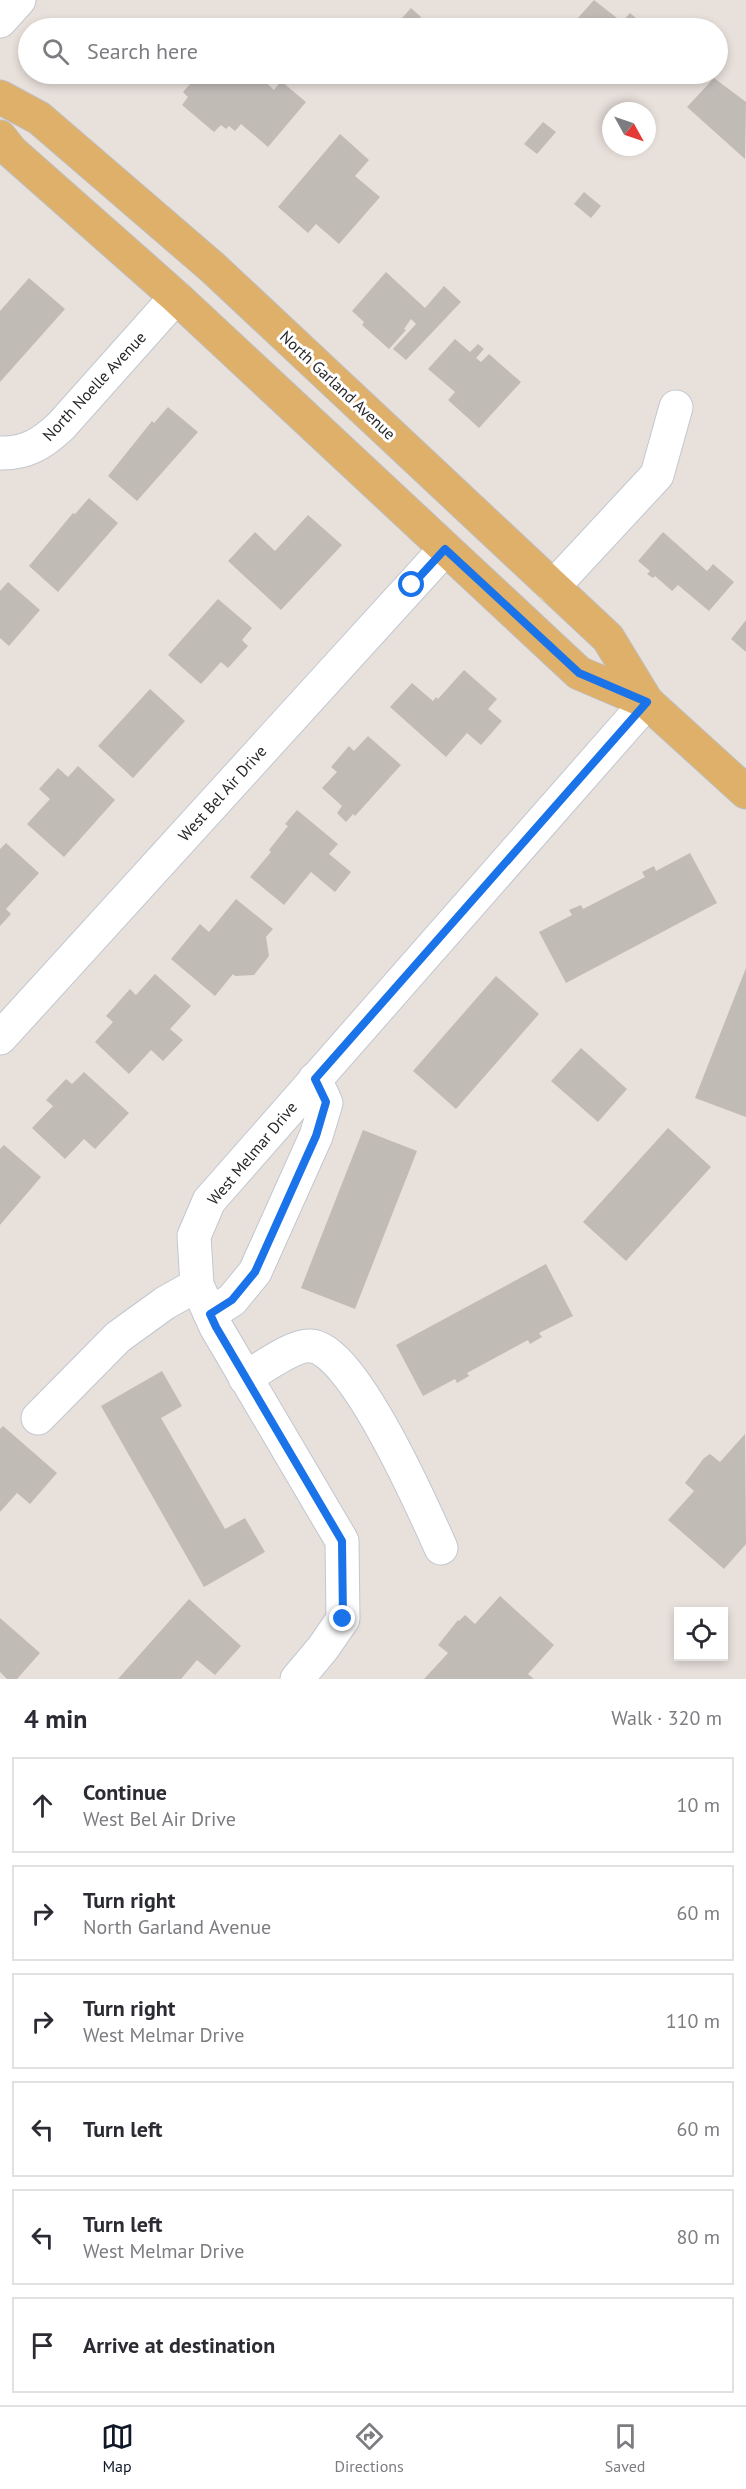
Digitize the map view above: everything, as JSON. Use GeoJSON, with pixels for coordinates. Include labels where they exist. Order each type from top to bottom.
{"type":"FeatureCollection","features":[{"type":"Feature","properties":{"kind":"main road","name":"North Garland Avenue"},"geometry":{"type":"LineString","coordinates":[[0,97],[39,118],[212,267],[608,638],[647,702],[746,792]]}},
{"type":"Feature","properties":{"kind":"main road","name":"North Garland Avenue"},"geometry":{"type":"LineString","coordinates":[[0,136],[11,151],[176,297],[579,673],[647,702]]}},
{"type":"Feature","properties":{"kind":"street"},"geometry":{"type":"LineString","coordinates":[[0,21],[19,0]]}},
{"type":"Feature","properties":{"kind":"street","name":"North Noelle Avenue"},"geometry":{"type":"LineString","coordinates":[[0,453],[22,452],[42,444],[61,426],[176,297]]}},
{"type":"Feature","properties":{"kind":"street"},"geometry":{"type":"LineString","coordinates":[[553,587],[657,475],[676,407]]}},
{"type":"Feature","properties":{"kind":"street","name":"West Bel Air Drive"},"geometry":{"type":"LineString","coordinates":[[0,1038],[445,549]]}},
{"type":"Feature","properties":{"kind":"street","name":"West Melmar Drive"},"geometry":{"type":"LineString","coordinates":[[297,1679],[343,1619],[342,1541],[245,1378],[210,1314],[197,1285],[194,1236],[209,1201],[647,702]]}},
{"type":"Feature","properties":{"kind":"street"},"geometry":{"type":"LineString","coordinates":[[210,1314],[232,1300],[255,1272],[312,1146],[326,1102],[315,1079]]}},
{"type":"Feature","properties":{"kind":"street"},"geometry":{"type":"LineString","coordinates":[[38,1418],[118,1336],[197,1285]]}},
{"type":"Feature","properties":{"kind":"street"},"geometry":{"type":"LineString","coordinates":[[245,1378],[296,1350],[311,1346],[330,1353],[352,1377],[414,1488],[441,1548]]}},
{"type":"Feature","properties":{"kind":"building"},"geometry":{"type":"Polygon","coordinates":[[[594,0],[617,18],[578,18],[594,0]]]}},
{"type":"Feature","properties":{"kind":"building"},"geometry":{"type":"Polygon","coordinates":[[[411,8],[421,17],[420,18],[402,18],[411,8]]]}},
{"type":"Feature","properties":{"kind":"building"},"geometry":{"type":"Polygon","coordinates":[[[630,13],[636,18],[626,18],[630,13]]]}},
{"type":"Feature","properties":{"kind":"building"},"geometry":{"type":"Polygon","coordinates":[[[190,84],[268,84],[274,90],[279,84],[285,84],[306,102],[268,147],[241,124],[235,131],[229,126],[226,129],[221,125],[214,132],[182,105],[188,97],[183,92],[190,84]]]}},
{"type":"Feature","properties":{"kind":"building"},"geometry":{"type":"Polygon","coordinates":[[[708,84],[722,84],[746,102],[745,159],[687,107],[708,84]]]}},
{"type":"Feature","properties":{"kind":"building"},"geometry":{"type":"Polygon","coordinates":[[[543,122],[556,132],[537,154],[524,144],[543,122]]]}},
{"type":"Feature","properties":{"kind":"building"},"geometry":{"type":"Polygon","coordinates":[[[340,134],[369,160],[355,176],[380,197],[339,244],[316,224],[308,233],[278,207],[340,134]]]}},
{"type":"Feature","properties":{"kind":"building"},"geometry":{"type":"Polygon","coordinates":[[[584,192],[601,206],[591,218],[574,204],[584,192]]]}},
{"type":"Feature","properties":{"kind":"building"},"geometry":{"type":"Polygon","coordinates":[[[386,272],[425,308],[444,286],[461,302],[406,360],[393,349],[416,324],[411,319],[404,329],[406,330],[389,349],[362,325],[364,322],[352,311],[386,272]]]}},
{"type":"Feature","properties":{"kind":"building"},"geometry":{"type":"Polygon","coordinates":[[[29,278],[65,309],[0,382],[0,311],[29,278]]]}},
{"type":"Feature","properties":{"kind":"building"},"geometry":{"type":"Polygon","coordinates":[[[455,339],[470,352],[478,344],[484,349],[476,358],[481,362],[489,354],[521,382],[479,428],[448,400],[455,392],[428,369],[455,339]]]}},
{"type":"Feature","properties":{"kind":"building"},"geometry":{"type":"Polygon","coordinates":[[[168,407],[198,432],[137,501],[108,476],[152,421],[154,423],[168,407]]]}},
{"type":"Feature","properties":{"kind":"building"},"geometry":{"type":"Polygon","coordinates":[[[89,498],[118,523],[58,592],[29,566],[73,513],[75,514],[89,498]]]}},
{"type":"Feature","properties":{"kind":"building"},"geometry":{"type":"Polygon","coordinates":[[[308,515],[342,545],[281,610],[228,561],[255,532],[275,551],[308,515]]]}},
{"type":"Feature","properties":{"kind":"building"},"geometry":{"type":"Polygon","coordinates":[[[663,532],[707,571],[713,564],[734,582],[709,611],[678,585],[672,591],[655,576],[653,578],[647,574],[650,571],[638,561],[663,532]]]}},
{"type":"Feature","properties":{"kind":"building"},"geometry":{"type":"Polygon","coordinates":[[[8,582],[40,610],[9,646],[0,638],[0,591],[8,582]]]}},
{"type":"Feature","properties":{"kind":"building"},"geometry":{"type":"Polygon","coordinates":[[[218,599],[252,628],[242,640],[248,646],[228,668],[221,662],[201,684],[168,655],[218,599]]]}},
{"type":"Feature","properties":{"kind":"building"},"geometry":{"type":"Polygon","coordinates":[[[746,620],[746,652],[731,639],[746,620]]]}},
{"type":"Feature","properties":{"kind":"building"},"geometry":{"type":"Polygon","coordinates":[[[464,670],[497,699],[488,709],[502,721],[481,745],[467,733],[446,757],[390,707],[412,683],[433,701],[436,697],[438,699],[464,670]]]}},
{"type":"Feature","properties":{"kind":"building"},"geometry":{"type":"Polygon","coordinates":[[[150,689],[185,721],[133,778],[98,746],[150,689]]]}},
{"type":"Feature","properties":{"kind":"building"},"geometry":{"type":"Polygon","coordinates":[[[368,736],[401,765],[355,816],[353,814],[346,822],[337,813],[342,806],[322,788],[337,772],[331,767],[349,746],[354,751],[368,736]]]}},
{"type":"Feature","properties":{"kind":"building"},"geometry":{"type":"Polygon","coordinates":[[[78,766],[115,800],[64,857],[27,824],[50,799],[39,789],[58,768],[68,777],[78,766]]]}},
{"type":"Feature","properties":{"kind":"building"},"geometry":{"type":"Polygon","coordinates":[[[297,810],[338,844],[329,854],[351,872],[335,892],[311,872],[284,905],[250,877],[271,852],[269,850],[288,826],[285,824],[297,810]]]}},
{"type":"Feature","properties":{"kind":"building"},"geometry":{"type":"Polygon","coordinates":[[[6,843],[39,873],[6,909],[11,914],[0,926],[0,849],[6,843]]]}},
{"type":"Feature","properties":{"kind":"building"},"geometry":{"type":"Polygon","coordinates":[[[690,853],[717,903],[566,983],[539,932],[572,915],[569,910],[581,905],[583,909],[645,877],[642,872],[654,866],[656,871],[690,853]]]}},
{"type":"Feature","properties":{"kind":"building"},"geometry":{"type":"Polygon","coordinates":[[[236,899],[273,929],[266,937],[269,956],[254,975],[235,976],[233,974],[215,996],[171,959],[200,924],[209,932],[236,899]]]}},
{"type":"Feature","properties":{"kind":"building"},"geometry":{"type":"Polygon","coordinates":[[[746,968],[746,1117],[695,1098],[746,968]]]}},
{"type":"Feature","properties":{"kind":"building"},"geometry":{"type":"Polygon","coordinates":[[[155,974],[191,1006],[170,1029],[183,1040],[163,1061],[151,1050],[129,1074],[95,1042],[113,1022],[106,1016],[130,989],[136,995],[155,974]]]}},
{"type":"Feature","properties":{"kind":"building"},"geometry":{"type":"Polygon","coordinates":[[[496,976],[539,1014],[456,1109],[413,1071],[496,976]]]}},
{"type":"Feature","properties":{"kind":"building"},"geometry":{"type":"Polygon","coordinates":[[[581,1048],[627,1089],[598,1122],[551,1081],[581,1048]]]}},
{"type":"Feature","properties":{"kind":"building"},"geometry":{"type":"Polygon","coordinates":[[[84,1072],[129,1113],[95,1149],[84,1139],[65,1159],[32,1128],[53,1106],[46,1100],[66,1079],[72,1084],[84,1072]]]}},
{"type":"Feature","properties":{"kind":"building"},"geometry":{"type":"Polygon","coordinates":[[[668,1128],[711,1167],[626,1261],[583,1222],[668,1128]]]}},
{"type":"Feature","properties":{"kind":"building"},"geometry":{"type":"Polygon","coordinates":[[[363,1130],[417,1151],[355,1309],[301,1288],[363,1130]]]}},
{"type":"Feature","properties":{"kind":"building"},"geometry":{"type":"Polygon","coordinates":[[[4,1145],[41,1177],[0,1225],[0,1149],[4,1145]]]}},
{"type":"Feature","properties":{"kind":"building"},"geometry":{"type":"Polygon","coordinates":[[[546,1264],[573,1316],[539,1333],[542,1337],[530,1344],[528,1340],[467,1373],[469,1376],[457,1383],[455,1379],[423,1396],[396,1345],[546,1264]]]}},
{"type":"Feature","properties":{"kind":"building"},"geometry":{"type":"Polygon","coordinates":[[[162,1371],[182,1406],[161,1418],[225,1529],[245,1518],[265,1552],[204,1587],[101,1406],[162,1371]]]}},
{"type":"Feature","properties":{"kind":"building"},"geometry":{"type":"Polygon","coordinates":[[[3,1426],[57,1473],[30,1504],[17,1493],[0,1512],[0,1429],[3,1426]]]}},
{"type":"Feature","properties":{"kind":"building"},"geometry":{"type":"Polygon","coordinates":[[[745,1434],[746,1544],[724,1569],[668,1520],[694,1491],[685,1483],[704,1458],[710,1454],[720,1462],[745,1434]]]}},
{"type":"Feature","properties":{"kind":"building"},"geometry":{"type":"Polygon","coordinates":[[[500,1596],[554,1645],[528,1674],[534,1679],[424,1679],[448,1653],[438,1645],[458,1620],[465,1615],[475,1624],[500,1596]]]}},
{"type":"Feature","properties":{"kind":"building"},"geometry":{"type":"Polygon","coordinates":[[[189,1599],[241,1646],[215,1675],[197,1660],[181,1679],[118,1679],[189,1599]]]}},
{"type":"Feature","properties":{"kind":"building"},"geometry":{"type":"Polygon","coordinates":[[[0,1618],[40,1653],[17,1679],[7,1679],[0,1672],[0,1618]]]}},
{"type":"Feature","properties":{"kind":"route"},"geometry":{"type":"LineString","coordinates":[[343,1619],[342,1541],[210,1314],[232,1300],[255,1272],[316,1136],[326,1102],[315,1079],[647,702],[579,673],[445,549],[412,585]]}}]}
